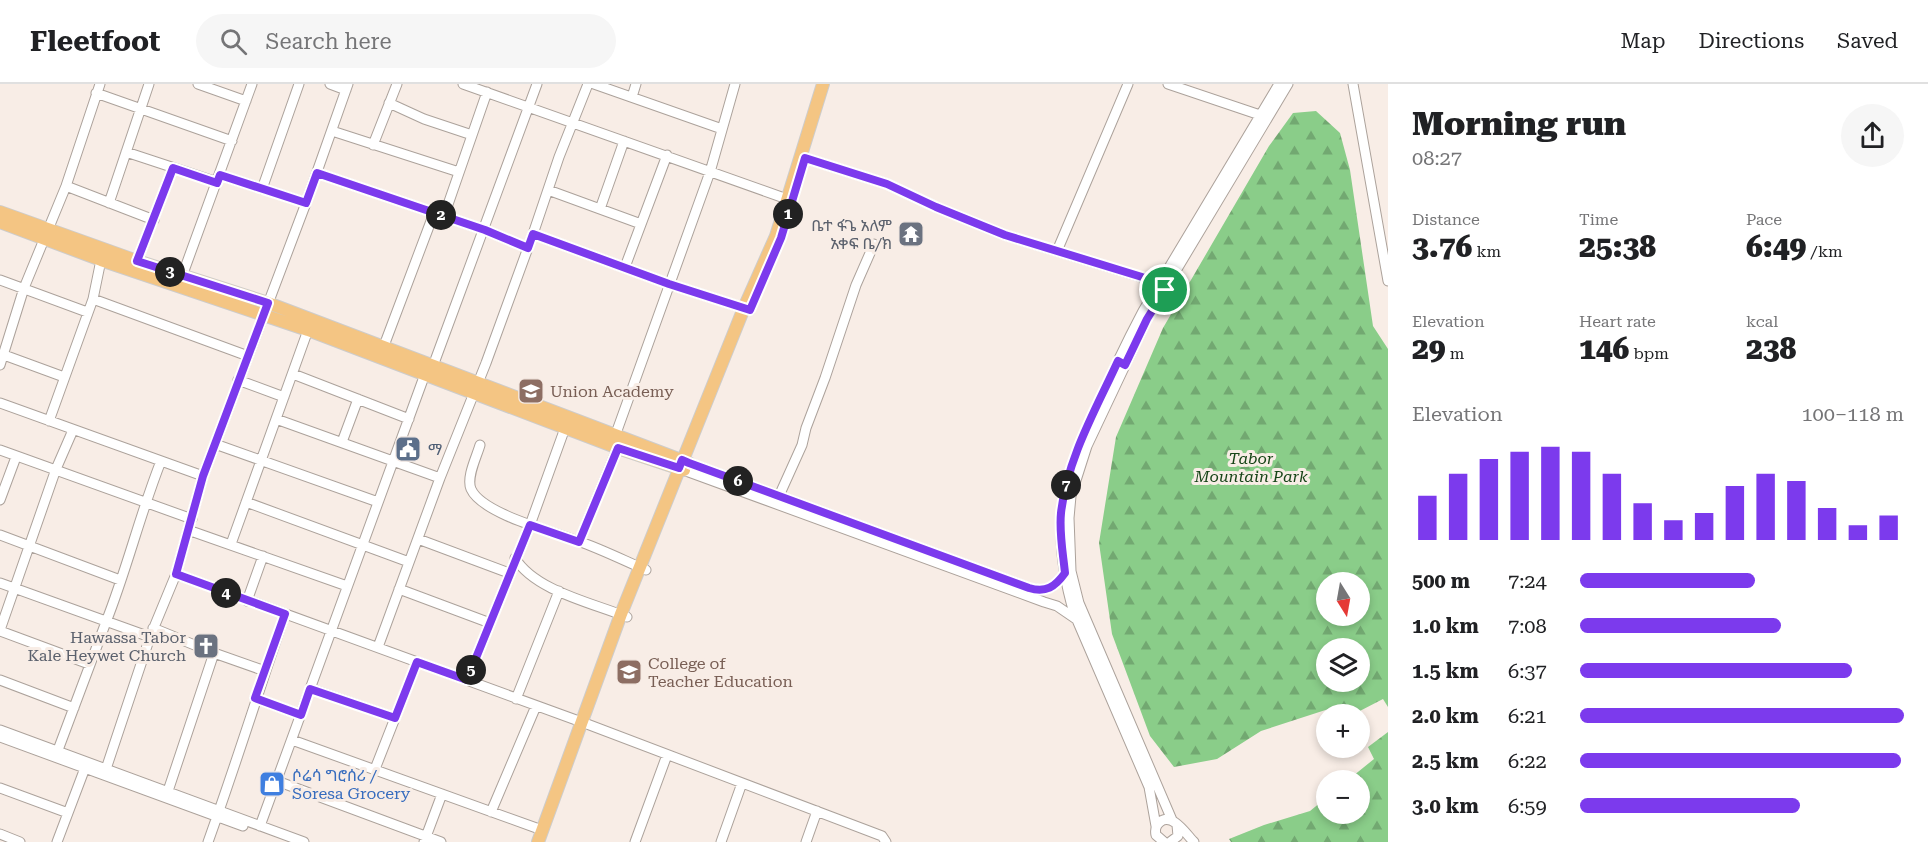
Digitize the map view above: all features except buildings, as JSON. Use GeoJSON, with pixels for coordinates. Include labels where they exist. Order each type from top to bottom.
{"type":"FeatureCollection","features":[{"type":"Feature","properties":{"kind":"main road"},"geometry":{"type":"LineString","coordinates":[[541,838],[642,568],[776,236],[824,84]]}},
{"type":"Feature","properties":{"kind":"main road"},"geometry":{"type":"LineString","coordinates":[[747,309],[781,238],[829,84]]}},
{"type":"Feature","properties":{"kind":"main road"},"geometry":{"type":"LineString","coordinates":[[0,212],[101,260],[181,281],[266,309],[684,465]]}},
{"type":"Feature","properties":{"kind":"main road"},"geometry":{"type":"LineString","coordinates":[[0,222],[137,261],[181,281]]}},
{"type":"Feature","properties":{"kind":"main road"},"geometry":{"type":"LineString","coordinates":[[266,309],[308,330],[382,351]]}},
{"type":"Feature","properties":{"kind":"main road"},"geometry":{"type":"LineString","coordinates":[[476,388],[565,428],[617,441]]}},
{"type":"Feature","properties":{"kind":"street"},"geometry":{"type":"LineString","coordinates":[[109,203],[149,84]]}},
{"type":"Feature","properties":{"kind":"street"},"geometry":{"type":"LineString","coordinates":[[181,281],[252,84]]}},
{"type":"Feature","properties":{"kind":"street"},"geometry":{"type":"LineString","coordinates":[[262,189],[299,84]]}},
{"type":"Feature","properties":{"kind":"street"},"geometry":{"type":"LineString","coordinates":[[105,771],[152,633],[176,574],[203,476],[306,203],[347,87],[330,84]]}},
{"type":"Feature","properties":{"kind":"street"},"geometry":{"type":"LineString","coordinates":[[373,145],[397,84]]}},
{"type":"Feature","properties":{"kind":"street"},"geometry":{"type":"LineString","coordinates":[[463,84],[787,199]]}},
{"type":"Feature","properties":{"kind":"street"},"geometry":{"type":"LineString","coordinates":[[260,826],[378,502],[485,230],[537,84]]}},
{"type":"Feature","properties":{"kind":"street"},"geometry":{"type":"LineString","coordinates":[[378,647],[588,84]]}},
{"type":"Feature","properties":{"kind":"street"},"geometry":{"type":"LineString","coordinates":[[594,84],[722,129]]}},
{"type":"Feature","properties":{"kind":"street"},"geometry":{"type":"LineString","coordinates":[[632,97],[636,84]]}},
{"type":"Feature","properties":{"kind":"street"},"geometry":{"type":"LineString","coordinates":[[579,542],[617,441],[669,284],[710,172],[735,84]]}},
{"type":"Feature","properties":{"kind":"street"},"geometry":{"type":"LineString","coordinates":[[1057,251],[1128,84]]}},
{"type":"Feature","properties":{"kind":"street"},"geometry":{"type":"LineString","coordinates":[[1168,84],[1260,115]]}},
{"type":"Feature","properties":{"kind":"street"},"geometry":{"type":"LineString","coordinates":[[1159,840],[1155,831],[1149,787],[1067,591],[1061,515],[1068,477],[1078,448],[1162,287],[1279,84]]}},
{"type":"Feature","properties":{"kind":"street"},"geometry":{"type":"LineString","coordinates":[[1162,287],[1288,84]]}},
{"type":"Feature","properties":{"kind":"street"},"geometry":{"type":"LineString","coordinates":[[1353,84],[1388,281]]}},
{"type":"Feature","properties":{"kind":"street"},"geometry":{"type":"LineString","coordinates":[[202,85],[246,101]]}},
{"type":"Feature","properties":{"kind":"street"},"geometry":{"type":"LineString","coordinates":[[64,377],[2,360],[24,288],[66,186],[98,89],[141,110],[232,141]]}},
{"type":"Feature","properties":{"kind":"street"},"geometry":{"type":"LineString","coordinates":[[444,216],[487,92]]}},
{"type":"Feature","properties":{"kind":"street"},"geometry":{"type":"LineString","coordinates":[[389,103],[424,119],[472,135]]}},
{"type":"Feature","properties":{"kind":"street"},"geometry":{"type":"LineString","coordinates":[[332,131],[459,172]]}},
{"type":"Feature","properties":{"kind":"street"},"geometry":{"type":"LineString","coordinates":[[600,209],[624,141]]}},
{"type":"Feature","properties":{"kind":"street"},"geometry":{"type":"LineString","coordinates":[[126,152],[173,168],[262,189],[306,203]]}},
{"type":"Feature","properties":{"kind":"street"},"geometry":{"type":"LineString","coordinates":[[625,267],[667,155]]}},
{"type":"Feature","properties":{"kind":"street"},"geometry":{"type":"LineString","coordinates":[[805,158],[887,184],[988,229],[1142,277],[1162,287]]}},
{"type":"Feature","properties":{"kind":"street"},"geometry":{"type":"LineString","coordinates":[[137,261],[173,168]]}},
{"type":"Feature","properties":{"kind":"street"},"geometry":{"type":"LineString","coordinates":[[317,173],[485,230],[528,248]]}},
{"type":"Feature","properties":{"kind":"street"},"geometry":{"type":"LineString","coordinates":[[66,186],[154,220]]}},
{"type":"Feature","properties":{"kind":"street"},"geometry":{"type":"LineString","coordinates":[[548,190],[641,224]]}},
{"type":"Feature","properties":{"kind":"street"},"geometry":{"type":"LineString","coordinates":[[382,351],[434,213]]}},
{"type":"Feature","properties":{"kind":"street"},"geometry":{"type":"LineString","coordinates":[[533,234],[669,284],[747,309]]}},
{"type":"Feature","properties":{"kind":"street"},"geometry":{"type":"LineString","coordinates":[[779,496],[802,445],[856,285],[874,244]]}},
{"type":"Feature","properties":{"kind":"street"},"geometry":{"type":"LineString","coordinates":[[50,420],[93,299],[101,260]]}},
{"type":"Feature","properties":{"kind":"street"},"geometry":{"type":"LineString","coordinates":[[0,280],[87,312]]}},
{"type":"Feature","properties":{"kind":"street"},"geometry":{"type":"LineString","coordinates":[[93,299],[248,356]]}},
{"type":"Feature","properties":{"kind":"street"},"geometry":{"type":"LineString","coordinates":[[231,544],[308,330]]}},
{"type":"Feature","properties":{"kind":"street"},"geometry":{"type":"LineString","coordinates":[[1121,363],[1087,446],[1071,496],[1070,563],[1079,603],[1174,822],[1178,836],[1172,842]]}},
{"type":"Feature","properties":{"kind":"street"},"geometry":{"type":"LineString","coordinates":[[293,374],[409,419]]}},
{"type":"Feature","properties":{"kind":"street"},"geometry":{"type":"LineString","coordinates":[[238,380],[284,397]]}},
{"type":"Feature","properties":{"kind":"street"},"geometry":{"type":"LineString","coordinates":[[342,442],[358,399]]}},
{"type":"Feature","properties":{"kind":"street"},"geometry":{"type":"LineString","coordinates":[[0,403],[203,476]]}},
{"type":"Feature","properties":{"kind":"street"},"geometry":{"type":"LineString","coordinates":[[276,419],[440,478]]}},
{"type":"Feature","properties":{"kind":"street"},"geometry":{"type":"LineString","coordinates":[[467,680],[530,525],[565,428]]}},
{"type":"Feature","properties":{"kind":"street"},"geometry":{"type":"LineString","coordinates":[[74,430],[56,469],[0,631],[89,664]]}},
{"type":"Feature","properties":{"kind":"street"},"geometry":{"type":"LineString","coordinates":[[215,444],[378,502]]}},
{"type":"Feature","properties":{"kind":"street"},"geometry":{"type":"LineString","coordinates":[[480,445],[471,474],[472,491],[505,516],[579,542],[642,568]]}},
{"type":"Feature","properties":{"kind":"street"},"geometry":{"type":"LineString","coordinates":[[0,450],[192,519]]}},
{"type":"Feature","properties":{"kind":"street"},"geometry":{"type":"LineString","coordinates":[[0,500],[16,456]]}},
{"type":"Feature","properties":{"kind":"street"},"geometry":{"type":"LineString","coordinates":[[58,750],[106,622],[144,502],[161,461]]}},
{"type":"Feature","properties":{"kind":"street"},"geometry":{"type":"LineString","coordinates":[[684,465],[779,496],[1000,581],[1057,606],[1077,619]]}},
{"type":"Feature","properties":{"kind":"street"},"geometry":{"type":"LineString","coordinates":[[684,465],[1000,581],[1044,590],[1055,585],[1065,573]]}},
{"type":"Feature","properties":{"kind":"street"},"geometry":{"type":"LineString","coordinates":[[246,502],[409,562]]}},
{"type":"Feature","properties":{"kind":"street"},"geometry":{"type":"LineString","coordinates":[[188,530],[347,586]]}},
{"type":"Feature","properties":{"kind":"street"},"geometry":{"type":"LineString","coordinates":[[0,535],[120,580]]}},
{"type":"Feature","properties":{"kind":"street"},"geometry":{"type":"LineString","coordinates":[[418,539],[509,573]]}},
{"type":"Feature","properties":{"kind":"street"},"geometry":{"type":"LineString","coordinates":[[247,601],[263,556]]}},
{"type":"Feature","properties":{"kind":"street"},"geometry":{"type":"LineString","coordinates":[[516,558],[523,570],[532,577],[559,591],[624,615]]}},
{"type":"Feature","properties":{"kind":"street"},"geometry":{"type":"LineString","coordinates":[[176,574],[667,754],[882,836],[886,842]]}},
{"type":"Feature","properties":{"kind":"street"},"geometry":{"type":"LineString","coordinates":[[0,583],[106,622],[152,633],[265,671]]}},
{"type":"Feature","properties":{"kind":"street"},"geometry":{"type":"LineString","coordinates":[[399,589],[490,623]]}},
{"type":"Feature","properties":{"kind":"street"},"geometry":{"type":"LineString","coordinates":[[516,699],[559,591]]}},
{"type":"Feature","properties":{"kind":"street"},"geometry":{"type":"LineString","coordinates":[[208,842],[285,614]]}},
{"type":"Feature","properties":{"kind":"street"},"geometry":{"type":"LineString","coordinates":[[168,791],[214,653]]}},
{"type":"Feature","properties":{"kind":"street"},"geometry":{"type":"LineString","coordinates":[[375,769],[417,662]]}},
{"type":"Feature","properties":{"kind":"street"},"geometry":{"type":"LineString","coordinates":[[0,680],[74,708]]}},
{"type":"Feature","properties":{"kind":"street"},"geometry":{"type":"LineString","coordinates":[[310,689],[395,718]]}},
{"type":"Feature","properties":{"kind":"street"},"geometry":{"type":"LineString","coordinates":[[255,698],[301,715]]}},
{"type":"Feature","properties":{"kind":"street"},"geometry":{"type":"LineString","coordinates":[[491,812],[536,706]]}},
{"type":"Feature","properties":{"kind":"street"},"geometry":{"type":"LineString","coordinates":[[0,730],[58,750],[105,771],[304,842]]}},
{"type":"Feature","properties":{"kind":"street"},"geometry":{"type":"LineString","coordinates":[[0,737],[85,768],[105,771],[168,791],[288,842]]}},
{"type":"Feature","properties":{"kind":"street"},"geometry":{"type":"LineString","coordinates":[[292,740],[491,812],[541,838]]}},
{"type":"Feature","properties":{"kind":"street"},"geometry":{"type":"LineString","coordinates":[[635,842],[667,754]]}},
{"type":"Feature","properties":{"kind":"street"},"geometry":{"type":"LineString","coordinates":[[57,842],[85,768]]}},
{"type":"Feature","properties":{"kind":"street"},"geometry":{"type":"LineString","coordinates":[[277,781],[425,839],[441,842]]}},
{"type":"Feature","properties":{"kind":"street"},"geometry":{"type":"LineString","coordinates":[[721,842],[742,783]]}},
{"type":"Feature","properties":{"kind":"street"},"geometry":{"type":"LineString","coordinates":[[0,788],[68,813]]}},
{"type":"Feature","properties":{"kind":"street"},"geometry":{"type":"LineString","coordinates":[[425,839],[442,794]]}},
{"type":"Feature","properties":{"kind":"street"},"geometry":{"type":"LineString","coordinates":[[806,842],[817,811]]}},
{"type":"Feature","properties":{"kind":"street"},"geometry":{"type":"LineString","coordinates":[[1156,826],[1164,819],[1174,822],[1194,842]]}},
{"type":"Feature","properties":{"kind":"street"},"geometry":{"type":"LineString","coordinates":[[0,834],[20,842]]}},
{"type":"Feature","properties":{"kind":"green space","name":"Tabor Mountain Park"},"geometry":{"type":"Polygon","coordinates":[[[1316,111],[1340,133],[1350,170],[1373,326],[1388,349],[1388,707],[1383,699],[1370,706],[1316,704],[1316,713],[1261,731],[1217,759],[1174,767],[1150,736],[1112,634],[1099,543],[1116,437],[1163,328],[1269,146],[1293,113],[1316,111]]]}},
{"type":"Feature","properties":{"kind":"green space"},"geometry":{"type":"Polygon","coordinates":[[[1388,732],[1388,842],[1231,842],[1229,839],[1310,811],[1316,806],[1316,824],[1370,824],[1370,770],[1360,770],[1374,759],[1370,746],[1388,732]]]}},
{"type":"Feature","properties":{"kind":"place","name":"ቤተ ፋጌ አለም አቀፍ ቤ/ክ"},"geometry":{"type":"Point","coordinates":[911,234]}},
{"type":"Feature","properties":{"kind":"place","name":"Union Academy"},"geometry":{"type":"Point","coordinates":[531,391]}},
{"type":"Feature","properties":{"kind":"place","name":"ማ"},"geometry":{"type":"Point","coordinates":[408,449]}},
{"type":"Feature","properties":{"kind":"place","name":"Hawassa Tabor Kale Heywet Church"},"geometry":{"type":"Point","coordinates":[206,646]}},
{"type":"Feature","properties":{"kind":"place","name":"College of Teacher Education"},"geometry":{"type":"Point","coordinates":[629,672]}},
{"type":"Feature","properties":{"kind":"place","name":"ሶሬሳ ግሮሰሪ / Soresa Grocery"},"geometry":{"type":"Point","coordinates":[272,784]}},
{"type":"Feature","properties":{"kind":"route"},"geometry":{"type":"LineString","coordinates":[[805,158],[887,184],[1005,235],[1142,277],[1165,290],[1147,319],[1125,365],[1118,361],[1078,448],[1068,477],[1061,515],[1065,573],[1055,585],[1044,590],[1029,588],[682,460],[679,468],[618,448],[579,542],[530,525],[467,680],[417,662],[395,718],[310,689],[301,715],[255,698],[285,614],[176,574],[203,476],[268,303],[137,261],[173,168],[217,183],[220,175],[306,203],[317,173],[485,230],[528,248],[533,234],[669,284],[750,310],[781,238],[805,158]]}}]}
